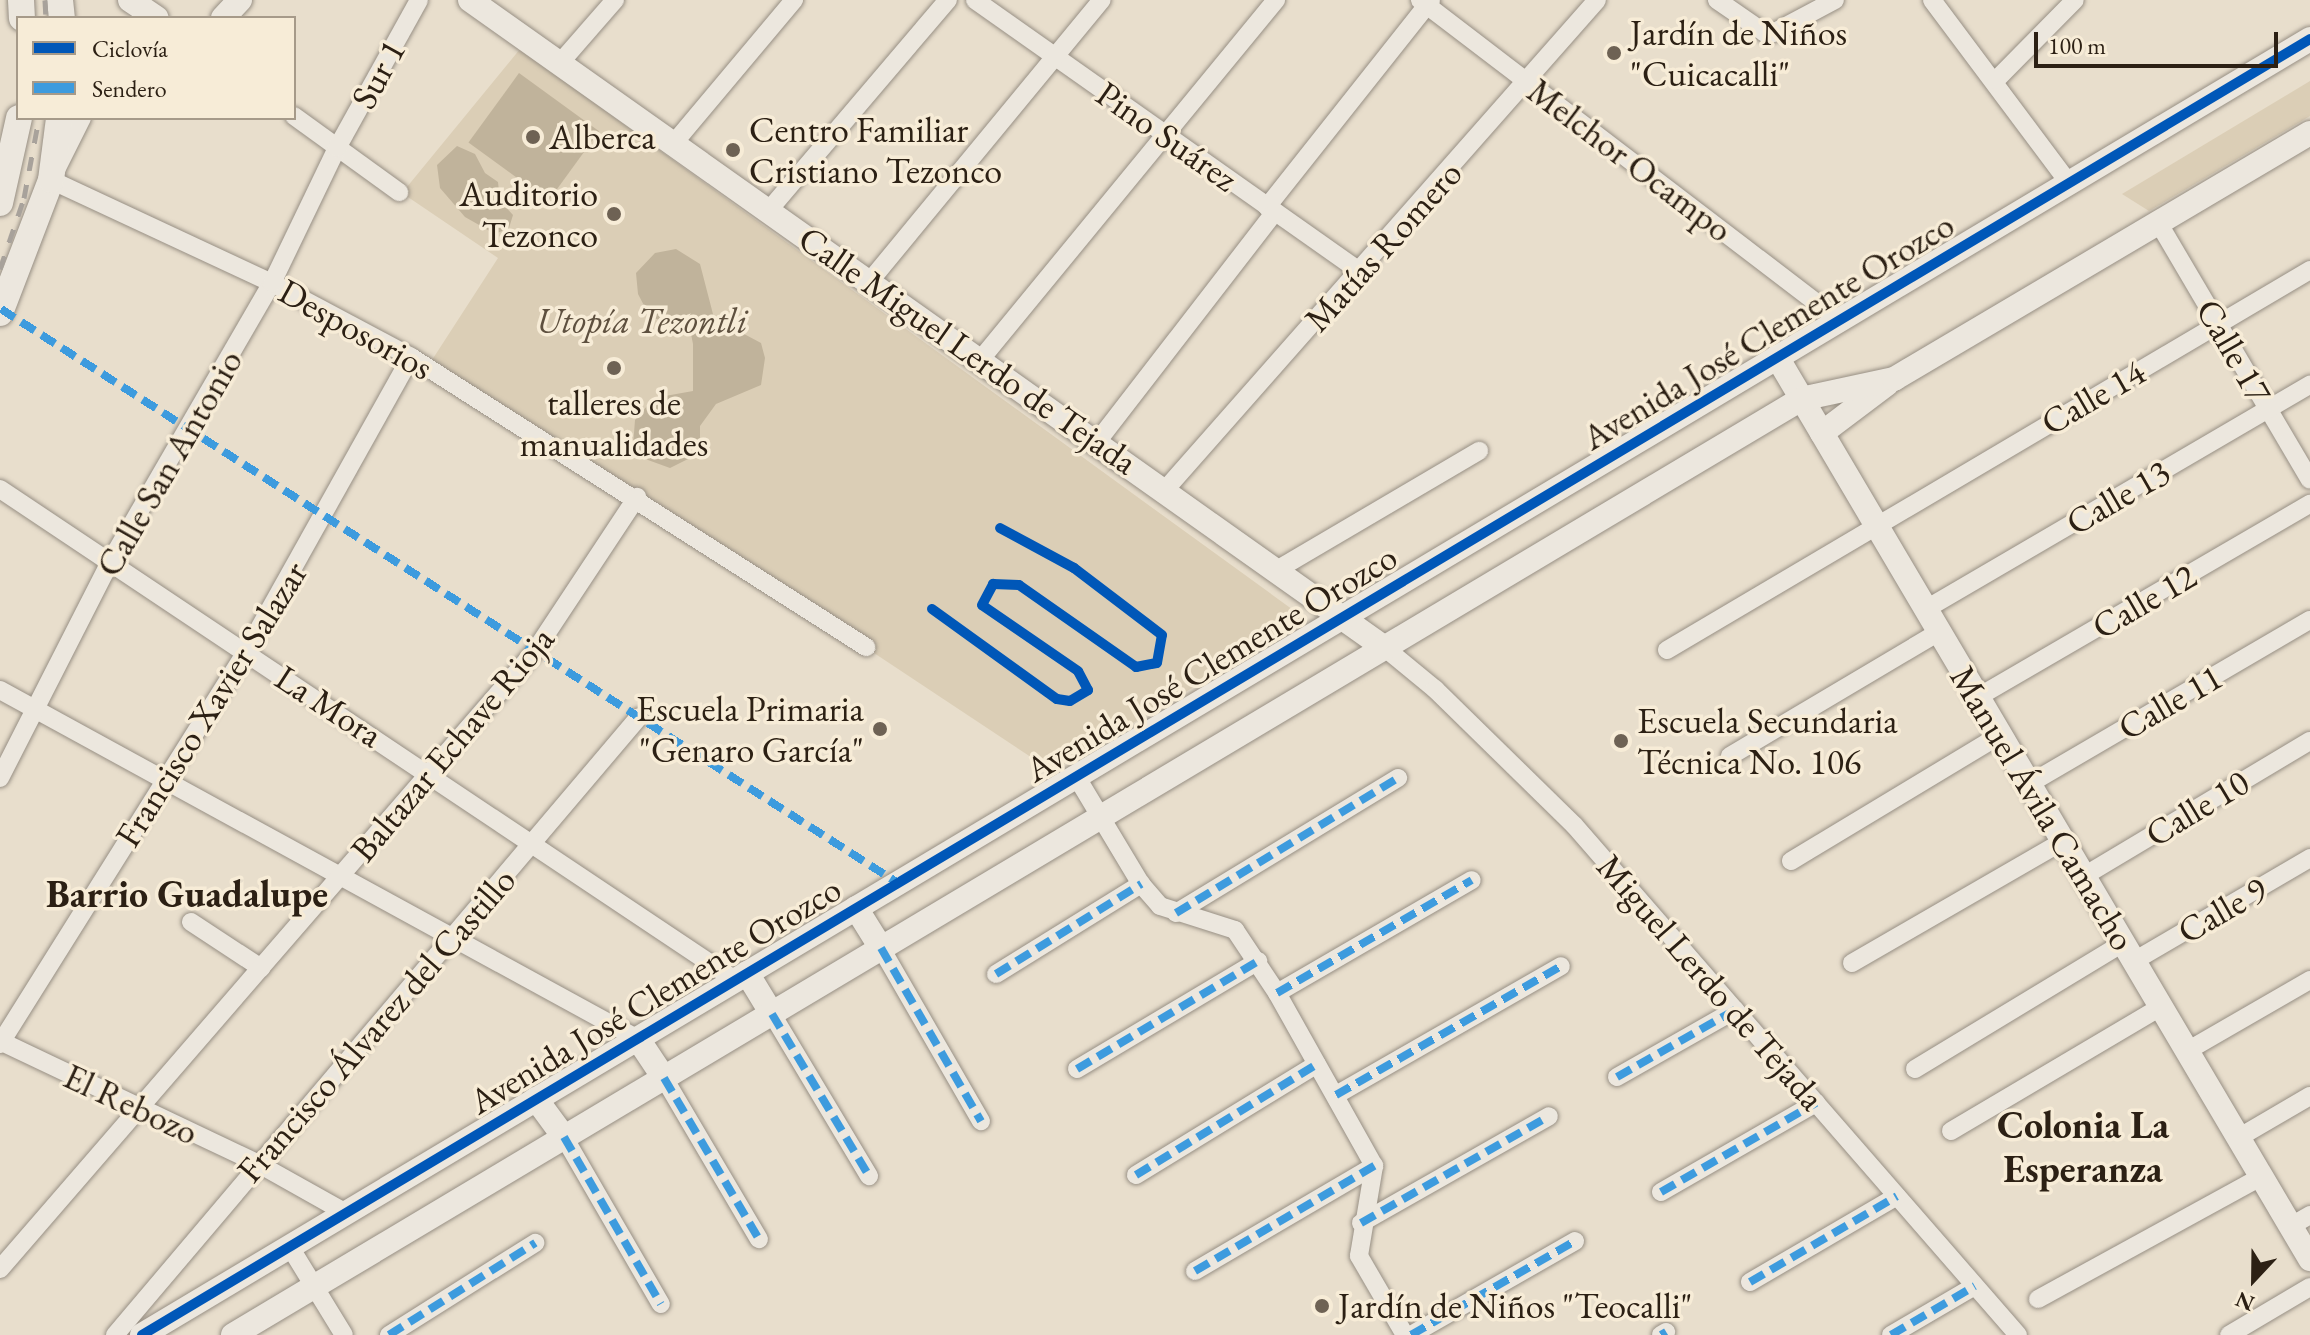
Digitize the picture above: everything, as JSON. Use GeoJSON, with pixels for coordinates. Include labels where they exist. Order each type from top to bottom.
{"type":"FeatureCollection","features":[{"type":"Feature","properties":{"kind":"main road"},"geometry":{"type":"LineString","coordinates":[[0,203],[19,120]]}},
{"type":"Feature","properties":{"kind":"main road"},"geometry":{"type":"LineString","coordinates":[[0,313],[51,180],[59,120]]}},
{"type":"Feature","properties":{"kind":"street"},"geometry":{"type":"LineString","coordinates":[[130,0],[154,16]]}},
{"type":"Feature","properties":{"kind":"street"},"geometry":{"type":"LineString","coordinates":[[225,16],[240,0]]}},
{"type":"Feature","properties":{"kind":"street","name":"Sur 1"},"geometry":{"type":"LineString","coordinates":[[337,148],[419,0]]}},
{"type":"Feature","properties":{"kind":"street","name":"Calle Miguel Lerdo de Tejada"},"geometry":{"type":"LineString","coordinates":[[470,0],[1385,648]]}},
{"type":"Feature","properties":{"kind":"street"},"geometry":{"type":"LineString","coordinates":[[560,63],[615,0]]}},
{"type":"Feature","properties":{"kind":"street"},"geometry":{"type":"LineString","coordinates":[[674,143],[794,0]]}},
{"type":"Feature","properties":{"kind":"street"},"geometry":{"type":"LineString","coordinates":[[769,210],[948,0]]}},
{"type":"Feature","properties":{"kind":"street","name":"Pino Suárez"},"geometry":{"type":"LineString","coordinates":[[975,0],[1360,272]]}},
{"type":"Feature","properties":{"kind":"street"},"geometry":{"type":"LineString","coordinates":[[870,281],[1102,0]]}},
{"type":"Feature","properties":{"kind":"street"},"geometry":{"type":"LineString","coordinates":[[981,359],[1276,0]]}},
{"type":"Feature","properties":{"kind":"street","name":"Matías Romero"},"geometry":{"type":"LineString","coordinates":[[1165,490],[1528,84],[1597,0]]}},
{"type":"Feature","properties":{"kind":"street"},"geometry":{"type":"LineString","coordinates":[[1731,3],[1765,33],[1773,33],[1835,0]]}},
{"type":"Feature","properties":{"kind":"street"},"geometry":{"type":"LineString","coordinates":[[1932,0],[1996,80],[2069,183]]}},
{"type":"Feature","properties":{"kind":"street"},"geometry":{"type":"LineString","coordinates":[[1996,80],[2075,0]]}},
{"type":"Feature","properties":{"kind":"street"},"geometry":{"type":"LineString","coordinates":[[1097,442],[1426,2]]}},
{"type":"Feature","properties":{"kind":"street","name":"Melchor Ocampo"},"geometry":{"type":"LineString","coordinates":[[1426,2],[1528,84],[1839,320]]}},
{"type":"Feature","properties":{"kind":"street","name":"Avenida José Clemente Orozco"},"geometry":{"type":"LineString","coordinates":[[142,1335],[176,1326],[290,1247],[346,1213],[2310,39]]}},
{"type":"Feature","properties":{"kind":"street"},"geometry":{"type":"LineString","coordinates":[[296,117],[399,192]]}},
{"type":"Feature","properties":{"kind":"street"},"geometry":{"type":"LineString","coordinates":[[51,180],[81,120]]}},
{"type":"Feature","properties":{"kind":"street"},"geometry":{"type":"LineString","coordinates":[[1822,433],[1894,379],[2310,133]]}},
{"type":"Feature","properties":{"kind":"street","name":"Calle San Antonio"},"geometry":{"type":"LineString","coordinates":[[0,778],[33,707],[110,562],[272,283],[337,148]]}},
{"type":"Feature","properties":{"kind":"street","name":"Desposorios"},"geometry":{"type":"LineString","coordinates":[[51,180],[272,283],[411,357],[642,501],[866,647]]}},
{"type":"Feature","properties":{"kind":"street","name":"Calle 17"},"geometry":{"type":"LineString","coordinates":[[2158,222],[2310,480]]}},
{"type":"Feature","properties":{"kind":"street","name":"Calle 14"},"geometry":{"type":"LineString","coordinates":[[1667,650],[1875,524],[2310,270]]}},
{"type":"Feature","properties":{"kind":"street","name":"Francisco Xavier Salazar"},"geometry":{"type":"LineString","coordinates":[[0,1042],[246,652],[411,357]]}},
{"type":"Feature","properties":{"kind":"street","name":"Manuel Ávila Camacho"},"geometry":{"type":"LineString","coordinates":[[1777,357],[2261,1177],[2300,1221],[2310,1259]]}},
{"type":"Feature","properties":{"kind":"street","name":"Avenida José Clemente Orozco"},"geometry":{"type":"LineString","coordinates":[[233,1335],[1801,399],[1894,379]]}},
{"type":"Feature","properties":{"kind":"street","name":"Calle 13"},"geometry":{"type":"LineString","coordinates":[[1926,609],[2310,385]]}},
{"type":"Feature","properties":{"kind":"street"},"geometry":{"type":"LineString","coordinates":[[1275,571],[1479,451]]}},
{"type":"Feature","properties":{"kind":"street","name":"La Mora"},"geometry":{"type":"LineString","coordinates":[[0,489],[533,843],[741,977]]}},
{"type":"Feature","properties":{"kind":"street","name":"Baltazar Echave Rioja"},"geometry":{"type":"LineString","coordinates":[[0,1269],[143,1110],[261,968],[535,651],[642,501]]}},
{"type":"Feature","properties":{"kind":"street","name":"Calle 12"},"geometry":{"type":"LineString","coordinates":[[1978,697],[2310,504]]}},
{"type":"Feature","properties":{"kind":"street","name":"Calle 11"},"geometry":{"type":"LineString","coordinates":[[2029,784],[2310,620]]}},
{"type":"Feature","properties":{"kind":"street"},"geometry":{"type":"LineString","coordinates":[[1730,756],[1939,632]]}},
{"type":"Feature","properties":{"kind":"street","name":"Miguel Lerdo de Tejada"},"geometry":{"type":"LineString","coordinates":[[1385,648],[1525,774],[2018,1335]]}},
{"type":"Feature","properties":{"kind":"street"},"geometry":{"type":"LineString","coordinates":[[0,690],[454,935],[638,1039],[759,1239]]}},
{"type":"Feature","properties":{"kind":"street","name":"Francisco Álvarez del Castillo"},"geometry":{"type":"LineString","coordinates":[[115,1335],[257,1163],[639,717]]}},
{"type":"Feature","properties":{"kind":"street"},"geometry":{"type":"LineString","coordinates":[[1791,861],[2000,735]]}},
{"type":"Feature","properties":{"kind":"street","name":"Calle 10"},"geometry":{"type":"LineString","coordinates":[[2084,876],[2310,741]]}},
{"type":"Feature","properties":{"kind":"street"},"geometry":{"type":"LineString","coordinates":[[1076,776],[1141,884],[1160,906],[1235,930],[1258,961],[1374,1166],[1361,1223],[1359,1256],[1408,1335],[1575,1241]]}},
{"type":"Feature","properties":{"kind":"street"},"geometry":{"type":"LineString","coordinates":[[1176,913],[1398,778]]}},
{"type":"Feature","properties":{"kind":"street"},"geometry":{"type":"LineString","coordinates":[[1852,963],[2063,841]]}},
{"type":"Feature","properties":{"kind":"street","name":"Calle 9"},"geometry":{"type":"LineString","coordinates":[[1915,1069],[2310,858]]}},
{"type":"Feature","properties":{"kind":"street"},"geometry":{"type":"LineString","coordinates":[[1277,993],[1472,880]]}},
{"type":"Feature","properties":{"kind":"street"},"geometry":{"type":"LineString","coordinates":[[996,974],[1141,884]]}},
{"type":"Feature","properties":{"kind":"street"},"geometry":{"type":"LineString","coordinates":[[856,908],[981,1121]]}},
{"type":"Feature","properties":{"kind":"street"},"geometry":{"type":"LineString","coordinates":[[191,922],[261,968]]}},
{"type":"Feature","properties":{"kind":"street"},"geometry":{"type":"LineString","coordinates":[[1077,1069],[1258,961]]}},
{"type":"Feature","properties":{"kind":"street"},"geometry":{"type":"LineString","coordinates":[[1336,1095],[1561,966]]}},
{"type":"Feature","properties":{"kind":"street"},"geometry":{"type":"LineString","coordinates":[[741,977],[772,1014],[869,1176]]}},
{"type":"Feature","properties":{"kind":"street"},"geometry":{"type":"LineString","coordinates":[[2187,1051],[2310,980]]}},
{"type":"Feature","properties":{"kind":"street"},"geometry":{"type":"LineString","coordinates":[[1951,1131],[2161,1007]]}},
{"type":"Feature","properties":{"kind":"street"},"geometry":{"type":"LineString","coordinates":[[1617,1077],[1735,1010]]}},
{"type":"Feature","properties":{"kind":"street","name":"El Rebozo"},"geometry":{"type":"LineString","coordinates":[[0,1042],[257,1163],[346,1213]]}},
{"type":"Feature","properties":{"kind":"street"},"geometry":{"type":"LineString","coordinates":[[1136,1175],[1317,1064]]}},
{"type":"Feature","properties":{"kind":"street"},"geometry":{"type":"LineString","coordinates":[[2238,1138],[2310,1096]]}},
{"type":"Feature","properties":{"kind":"street"},"geometry":{"type":"LineString","coordinates":[[536,1099],[564,1137],[661,1304]]}},
{"type":"Feature","properties":{"kind":"street"},"geometry":{"type":"LineString","coordinates":[[1661,1192],[1816,1103]]}},
{"type":"Feature","properties":{"kind":"street"},"geometry":{"type":"LineString","coordinates":[[1361,1223],[1549,1116]]}},
{"type":"Feature","properties":{"kind":"street"},"geometry":{"type":"LineString","coordinates":[[1195,1271],[1374,1166]]}},
{"type":"Feature","properties":{"kind":"street"},"geometry":{"type":"LineString","coordinates":[[2038,1299],[2261,1177]]}},
{"type":"Feature","properties":{"kind":"street"},"geometry":{"type":"LineString","coordinates":[[1750,1282],[1897,1196]]}},
{"type":"Feature","properties":{"kind":"street"},"geometry":{"type":"LineString","coordinates":[[389,1335],[535,1243]]}},
{"type":"Feature","properties":{"kind":"street"},"geometry":{"type":"LineString","coordinates":[[290,1247],[344,1335]]}},
{"type":"Feature","properties":{"kind":"street"},"geometry":{"type":"LineString","coordinates":[[1891,1335],[1975,1286]]}},
{"type":"Feature","properties":{"kind":"street"},"geometry":{"type":"LineString","coordinates":[[2229,1335],[2310,1287]]}},
{"type":"Feature","properties":{"kind":"green space","name":"Utopía Tezontli"},"geometry":{"type":"Polygon","coordinates":[[[520,49],[1307,620],[1052,771],[432,360],[498,258],[402,193],[520,49]]]}},
{"type":"Feature","properties":{"kind":"green space"},"geometry":{"type":"Polygon","coordinates":[[[2310,81],[2310,116],[2149,211],[2122,194],[2310,81]]]}},
{"type":"Feature","properties":{"kind":"shaded area","name":"Alberca"},"geometry":{"type":"Polygon","coordinates":[[[519,73],[599,131],[549,201],[468,143],[519,73]]]}},
{"type":"Feature","properties":{"kind":"shaded area"},"geometry":{"type":"Polygon","coordinates":[[[457,146],[475,154],[485,173],[498,182],[500,201],[513,215],[509,228],[495,234],[465,217],[440,188],[437,165],[457,146]]]}},
{"type":"Feature","properties":{"kind":"shaded area"},"geometry":{"type":"Polygon","coordinates":[[[676,249],[700,264],[714,318],[761,343],[765,358],[761,385],[716,404],[700,426],[700,440],[690,458],[670,468],[648,460],[633,446],[635,420],[654,398],[693,391],[693,344],[691,334],[680,326],[650,317],[638,294],[636,273],[655,253],[676,249]]]}},
{"type":"Feature","properties":{"kind":"railway"},"geometry":{"type":"LineString","coordinates":[[45,0],[46,16]]}},
{"type":"Feature","properties":{"kind":"railway"},"geometry":{"type":"LineString","coordinates":[[0,269],[24,198],[39,120]]}},
{"type":"Feature","properties":{"kind":"marked path"},"geometry":{"type":"LineString","coordinates":[[1,309],[898,883]]}},
{"type":"Feature","properties":{"kind":"marked path"},"geometry":{"type":"LineString","coordinates":[[1176,913],[1398,778]]}},
{"type":"Feature","properties":{"kind":"marked path"},"geometry":{"type":"LineString","coordinates":[[1277,993],[1472,880]]}},
{"type":"Feature","properties":{"kind":"marked path"},"geometry":{"type":"LineString","coordinates":[[996,974],[1141,884]]}},
{"type":"Feature","properties":{"kind":"marked path"},"geometry":{"type":"LineString","coordinates":[[881,948],[981,1121]]}},
{"type":"Feature","properties":{"kind":"marked path"},"geometry":{"type":"LineString","coordinates":[[1077,1069],[1258,961]]}},
{"type":"Feature","properties":{"kind":"marked path"},"geometry":{"type":"LineString","coordinates":[[1336,1095],[1561,966]]}},
{"type":"Feature","properties":{"kind":"marked path"},"geometry":{"type":"LineString","coordinates":[[1617,1077],[1735,1010]]}},
{"type":"Feature","properties":{"kind":"marked path"},"geometry":{"type":"LineString","coordinates":[[772,1014],[869,1176]]}},
{"type":"Feature","properties":{"kind":"marked path"},"geometry":{"type":"LineString","coordinates":[[1136,1175],[1317,1064]]}},
{"type":"Feature","properties":{"kind":"marked path"},"geometry":{"type":"LineString","coordinates":[[664,1078],[759,1239]]}},
{"type":"Feature","properties":{"kind":"marked path"},"geometry":{"type":"LineString","coordinates":[[1661,1192],[1816,1103]]}},
{"type":"Feature","properties":{"kind":"marked path"},"geometry":{"type":"LineString","coordinates":[[1361,1223],[1549,1116]]}},
{"type":"Feature","properties":{"kind":"marked path"},"geometry":{"type":"LineString","coordinates":[[564,1137],[661,1304]]}},
{"type":"Feature","properties":{"kind":"marked path"},"geometry":{"type":"LineString","coordinates":[[1195,1271],[1374,1166]]}},
{"type":"Feature","properties":{"kind":"marked path"},"geometry":{"type":"LineString","coordinates":[[1750,1282],[1897,1196]]}},
{"type":"Feature","properties":{"kind":"marked path"},"geometry":{"type":"LineString","coordinates":[[1411,1335],[1575,1241]]}},
{"type":"Feature","properties":{"kind":"marked path"},"geometry":{"type":"LineString","coordinates":[[389,1335],[535,1243]]}},
{"type":"Feature","properties":{"kind":"marked path"},"geometry":{"type":"LineString","coordinates":[[1891,1335],[1975,1286]]}},
{"type":"Feature","properties":{"kind":"marked path"},"geometry":{"type":"LineString","coordinates":[[1661,1335],[1666,1332]]}},
{"type":"Feature","properties":{"kind":"cycle path"},"geometry":{"type":"LineString","coordinates":[[142,1335],[2310,39]]}},
{"type":"Feature","properties":{"kind":"cycle path"},"geometry":{"type":"LineString","coordinates":[[932,609],[1057,699],[1070,701],[1088,690],[1078,671],[982,605],[993,584],[1019,585],[1136,667],[1157,663],[1162,635],[1074,568],[1000,528]]}},
{"type":"Feature","properties":{"kind":"place","name":"Jardín de Niños \"Cuicacalli\""},"geometry":{"type":"Point","coordinates":[1614,53]}},
{"type":"Feature","properties":{"kind":"place","name":"Alberca"},"geometry":{"type":"Point","coordinates":[533,137]}},
{"type":"Feature","properties":{"kind":"place","name":"Centro Familiar Cristiano Tezonco"},"geometry":{"type":"Point","coordinates":[733,150]}},
{"type":"Feature","properties":{"kind":"place","name":"Auditorio Tezonco"},"geometry":{"type":"Point","coordinates":[614,214]}},
{"type":"Feature","properties":{"kind":"place","name":"talleres de manualidades"},"geometry":{"type":"Point","coordinates":[614,368]}},
{"type":"Feature","properties":{"kind":"place","name":"Escuela Primaria \"Genaro García\""},"geometry":{"type":"Point","coordinates":[880,729]}},
{"type":"Feature","properties":{"kind":"place","name":"Escuela Secundaria Técnica No. 106"},"geometry":{"type":"Point","coordinates":[1621,741]}},
{"type":"Feature","properties":{"kind":"place","name":"Jardín de Niños \"Teocalli\""},"geometry":{"type":"Point","coordinates":[1322,1306]}},
{"type":"Feature","properties":{"kind":"district","name":"Barrio Guadalupe"},"geometry":{"type":"Point","coordinates":[187,894]}},
{"type":"Feature","properties":{"kind":"district","name":"Colonia La Esperanza"},"geometry":{"type":"Point","coordinates":[2083,1147]}}]}
